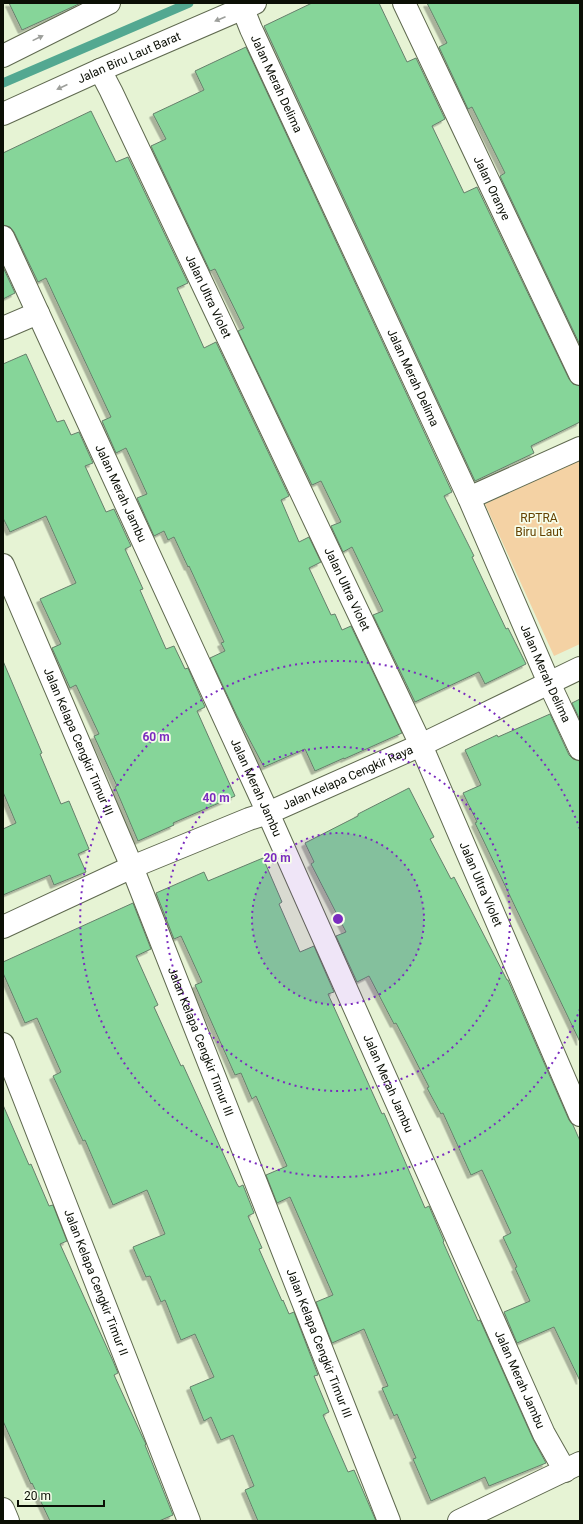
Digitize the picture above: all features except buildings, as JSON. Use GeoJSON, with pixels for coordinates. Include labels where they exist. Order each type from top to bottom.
{"type":"FeatureCollection","features":[{"type":"Feature","properties":{"kind":"street"},"geometry":{"type":"LineString","coordinates":[[3,56],[109,3]]}},
{"type":"Feature","properties":{"kind":"street","name":"Jalan Oranye"},"geometry":{"type":"LineString","coordinates":[[404,3],[580,374]]}},
{"type":"Feature","properties":{"kind":"street","name":"Jalan Biru Laut Barat"},"geometry":{"type":"LineString","coordinates":[[3,114],[100,70],[249,6]]}},
{"type":"Feature","properties":{"kind":"street","name":"Jalan Merah Delima"},"geometry":{"type":"LineString","coordinates":[[249,6],[254,36],[470,498],[549,683],[580,748]]}},
{"type":"Feature","properties":{"kind":"street","name":"Jalan Ultra Violet"},"geometry":{"type":"LineString","coordinates":[[100,70],[421,745],[580,1115]]}},
{"type":"Feature","properties":{"kind":"street","name":"Jalan Merah Jambu"},"geometry":{"type":"LineString","coordinates":[[3,237],[268,813],[544,1434],[572,1467]]}},
{"type":"Feature","properties":{"kind":"street"},"geometry":{"type":"LineString","coordinates":[[3,328],[38,313]]}},
{"type":"Feature","properties":{"kind":"street"},"geometry":{"type":"LineString","coordinates":[[470,498],[580,448]]}},
{"type":"Feature","properties":{"kind":"street","name":"Jalan Kelapa Cengkir Timur III"},"geometry":{"type":"LineString","coordinates":[[3,565],[132,867],[389,1521]]}},
{"type":"Feature","properties":{"kind":"street","name":"Jalan Kelapa Cengkir Raya"},"geometry":{"type":"LineString","coordinates":[[3,927],[132,867],[249,819],[268,813],[421,745],[580,668]]}},
{"type":"Feature","properties":{"kind":"street","name":"Jalan Kelapa Cengkir Timur II"},"geometry":{"type":"LineString","coordinates":[[3,1044],[189,1521]]}},
{"type":"Feature","properties":{"kind":"street"},"geometry":{"type":"LineString","coordinates":[[459,1521],[572,1467]]}},
{"type":"Feature","properties":{"kind":"street"},"geometry":{"type":"LineString","coordinates":[[3,1509],[8,1521]]}},
{"type":"Feature","properties":{"kind":"green space","name":"RPTRA Biru Laut"},"geometry":{"type":"Polygon","coordinates":[[[580,460],[580,644],[554,656],[485,504],[580,460]]]}},
{"type":"Feature","properties":{"kind":"waterway"},"geometry":{"type":"LineString","coordinates":[[3,83],[189,3]]}}]}
